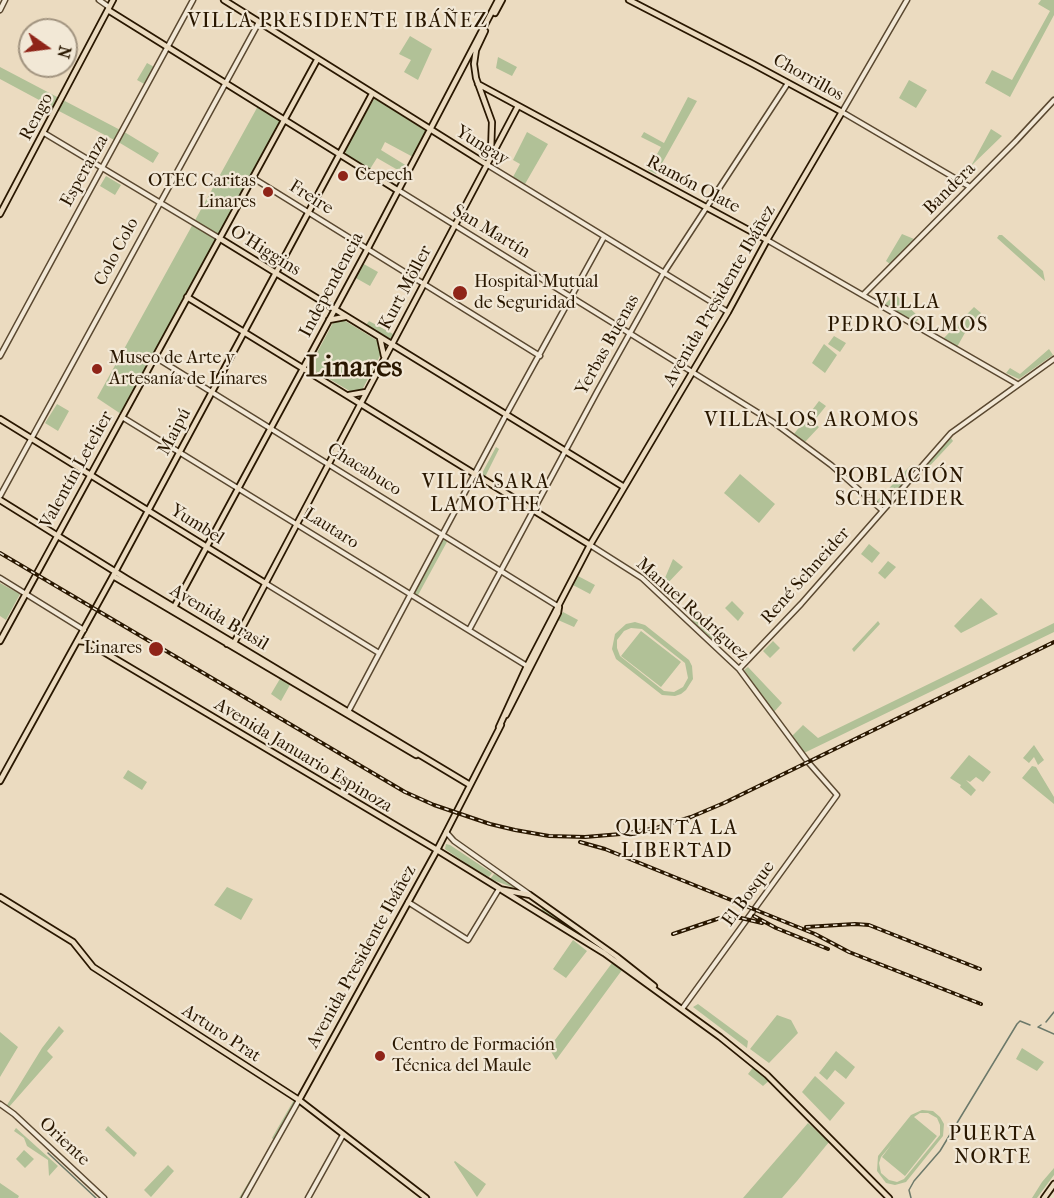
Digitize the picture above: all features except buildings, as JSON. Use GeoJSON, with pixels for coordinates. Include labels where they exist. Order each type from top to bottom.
{"type":"FeatureCollection","features":[{"type":"Feature","properties":{"kind":"main road","name":"Rengo"},"geometry":{"type":"LineString","coordinates":[[0,214],[112,0]]}},
{"type":"Feature","properties":{"kind":"main road","name":"Yungay"},"geometry":{"type":"LineString","coordinates":[[224,0],[486,164]]}},
{"type":"Feature","properties":{"kind":"main road"},"geometry":{"type":"LineString","coordinates":[[490,158],[492,122],[474,67],[475,53],[500,0]]}},
{"type":"Feature","properties":{"kind":"main road","name":"Independencia"},"geometry":{"type":"LineString","coordinates":[[173,609],[500,0]]}},
{"type":"Feature","properties":{"kind":"main road","name":"Chorrillos"},"geometry":{"type":"LineString","coordinates":[[629,0],[842,112]]}},
{"type":"Feature","properties":{"kind":"main road","name":"San Martín"},"geometry":{"type":"LineString","coordinates":[[108,8],[398,190]]}},
{"type":"Feature","properties":{"kind":"main road","name":"Valentín Letelier"},"geometry":{"type":"LineString","coordinates":[[0,640],[317,60]]}},
{"type":"Feature","properties":{"kind":"main road","name":"Ramón Olate"},"geometry":{"type":"LineString","coordinates":[[478,84],[767,240]]}},
{"type":"Feature","properties":{"kind":"main road","name":"Maipú"},"geometry":{"type":"LineString","coordinates":[[0,781],[115,574],[372,94]]}},
{"type":"Feature","properties":{"kind":"main road","name":"Kurt Möller"},"geometry":{"type":"LineString","coordinates":[[234,643],[518,106]]}},
{"type":"Feature","properties":{"kind":"main road","name":"Avenida Presidente Ibáñez"},"geometry":{"type":"LineString","coordinates":[[299,1100],[437,850],[590,545],[728,312],[842,112]]}},
{"type":"Feature","properties":{"kind":"main road"},"geometry":{"type":"LineString","coordinates":[[435,120],[438,135]]}},
{"type":"Feature","properties":{"kind":"main road"},"geometry":{"type":"LineString","coordinates":[[475,158],[484,157],[492,145]]}},
{"type":"Feature","properties":{"kind":"main road","name":"O'Higgins"},"geometry":{"type":"LineString","coordinates":[[219,238],[624,487]]}},
{"type":"Feature","properties":{"kind":"main road","name":"Manuel Rodríguez"},"geometry":{"type":"LineString","coordinates":[[187,297],[590,545]]}},
{"type":"Feature","properties":{"kind":"main road"},"geometry":{"type":"LineString","coordinates":[[329,320],[345,317]]}},
{"type":"Feature","properties":{"kind":"main road"},"geometry":{"type":"LineString","coordinates":[[380,338],[384,359]]}},
{"type":"Feature","properties":{"kind":"main road"},"geometry":{"type":"LineString","coordinates":[[310,356],[313,375]]}},
{"type":"Feature","properties":{"kind":"main road"},"geometry":{"type":"LineString","coordinates":[[346,395],[366,392]]}},
{"type":"Feature","properties":{"kind":"main road","name":"Yumbel"},"geometry":{"type":"LineString","coordinates":[[0,419],[265,583]]}},
{"type":"Feature","properties":{"kind":"main road","name":"Avenida Brasil"},"geometry":{"type":"LineString","coordinates":[[0,498],[227,644],[347,713]]}},
{"type":"Feature","properties":{"kind":"main road","name":"Avenida Brasil"},"geometry":{"type":"LineString","coordinates":[[173,609],[234,643],[404,750],[424,758],[470,785]]}},
{"type":"Feature","properties":{"kind":"main road","name":"Avenida Januario Espinoza"},"geometry":{"type":"LineString","coordinates":[[84,630],[93,646]]}},
{"type":"Feature","properties":{"kind":"main road","name":"Avenida Januario Espinoza"},"geometry":{"type":"LineString","coordinates":[[78,641],[87,642],[437,850],[599,950],[682,1009],[778,1084],[889,1198]]}},
{"type":"Feature","properties":{"kind":"main road"},"geometry":{"type":"LineString","coordinates":[[227,644],[234,643]]}},
{"type":"Feature","properties":{"kind":"main road","name":"Avenida Januario Espinoza"},"geometry":{"type":"LineString","coordinates":[[499,889],[530,895],[632,968],[668,999]]}},
{"type":"Feature","properties":{"kind":"main road","name":"Arturo Prat"},"geometry":{"type":"LineString","coordinates":[[0,897],[73,942],[93,967],[299,1100],[426,1198]]}},
{"type":"Feature","properties":{"kind":"main road"},"geometry":{"type":"LineString","coordinates":[[1044,1198],[1054,1184]]}},
{"type":"Feature","properties":{"kind":"street"},"geometry":{"type":"LineString","coordinates":[[0,10],[5,0]]}},
{"type":"Feature","properties":{"kind":"street","name":"San Martín"},"geometry":{"type":"LineString","coordinates":[[99,0],[108,8]]}},
{"type":"Feature","properties":{"kind":"street","name":"Esperanza"},"geometry":{"type":"LineString","coordinates":[[0,356],[193,0]]}},
{"type":"Feature","properties":{"kind":"street","name":"Avenida Presidente Ibáñez"},"geometry":{"type":"LineString","coordinates":[[842,112],[907,0]]}},
{"type":"Feature","properties":{"kind":"street","name":"Colo Colo"},"geometry":{"type":"LineString","coordinates":[[0,498],[159,202],[259,22]]}},
{"type":"Feature","properties":{"kind":"street","name":"Yerbas Buenas"},"geometry":{"type":"LineString","coordinates":[[469,630],[663,274],[788,83]]}},
{"type":"Feature","properties":{"kind":"street","name":"Bandera"},"geometry":{"type":"LineString","coordinates":[[863,295],[1054,100]]}},
{"type":"Feature","properties":{"kind":"street","name":"Chorrillos"},"geometry":{"type":"LineString","coordinates":[[842,112],[970,187]]}},
{"type":"Feature","properties":{"kind":"street","name":"O'Higgins"},"geometry":{"type":"LineString","coordinates":[[44,133],[219,238]]}},
{"type":"Feature","properties":{"kind":"street","name":"Yungay"},"geometry":{"type":"LineString","coordinates":[[486,164],[728,312]]}},
{"type":"Feature","properties":{"kind":"street","name":"Freire"},"geometry":{"type":"LineString","coordinates":[[253,178],[540,356]]}},
{"type":"Feature","properties":{"kind":"street","name":"San Martín"},"geometry":{"type":"LineString","coordinates":[[398,190],[793,435],[882,510]]}},
{"type":"Feature","properties":{"kind":"street"},"geometry":{"type":"LineString","coordinates":[[347,713],[604,237]]}},
{"type":"Feature","properties":{"kind":"street","name":"Ramón Olate"},"geometry":{"type":"LineString","coordinates":[[767,240],[1017,384]]}},
{"type":"Feature","properties":{"kind":"street","name":"Chacabuco"},"geometry":{"type":"LineString","coordinates":[[154,356],[559,607]]}},
{"type":"Feature","properties":{"kind":"street","name":"René Schneider"},"geometry":{"type":"LineString","coordinates":[[739,669],[806,598],[959,425],[1054,358]]}},
{"type":"Feature","properties":{"kind":"street","name":"Lautaro"},"geometry":{"type":"LineString","coordinates":[[122,417],[529,667]]}},
{"type":"Feature","properties":{"kind":"street","name":"Manuel Rodríguez"},"geometry":{"type":"LineString","coordinates":[[590,545],[642,578],[739,669],[808,762],[837,795]]}},
{"type":"Feature","properties":{"kind":"street"},"geometry":{"type":"LineString","coordinates":[[0,578],[84,630]]}},
{"type":"Feature","properties":{"kind":"street","name":"Yumbel"},"geometry":{"type":"LineString","coordinates":[[265,583],[379,653]]}},
{"type":"Feature","properties":{"kind":"street","name":"El Bosque"},"geometry":{"type":"LineString","coordinates":[[682,1009],[837,795]]}},
{"type":"Feature","properties":{"kind":"street"},"geometry":{"type":"LineString","coordinates":[[446,832],[454,841],[530,895]]}},
{"type":"Feature","properties":{"kind":"street"},"geometry":{"type":"LineString","coordinates":[[408,902],[468,940],[499,889]]}},
{"type":"Feature","properties":{"kind":"street","name":"Avenida Presidente Ibáñez"},"geometry":{"type":"LineString","coordinates":[[244,1198],[299,1100]]}},
{"type":"Feature","properties":{"kind":"street","name":"Oriente"},"geometry":{"type":"LineString","coordinates":[[2,1105],[104,1198]]}},
{"type":"Feature","properties":{"kind":"street"},"geometry":{"type":"LineString","coordinates":[[308,1198],[343,1135]]}},
{"type":"Feature","properties":{"kind":"green space"},"geometry":{"type":"Polygon","coordinates":[[[1041,0],[1054,0],[1054,15],[1010,97],[985,83],[992,70],[1012,80],[1050,11],[1038,4],[1041,0]]]}},
{"type":"Feature","properties":{"kind":"green space"},"geometry":{"type":"Polygon","coordinates":[[[410,36],[432,49],[418,80],[404,72],[411,60],[399,54],[410,36]]]}},
{"type":"Feature","properties":{"kind":"green space"},"geometry":{"type":"Polygon","coordinates":[[[498,57],[517,67],[512,76],[496,68],[498,57]]]}},
{"type":"Feature","properties":{"kind":"green space"},"geometry":{"type":"Polygon","coordinates":[[[147,63],[156,68],[146,85],[137,80],[147,63]]]}},
{"type":"Feature","properties":{"kind":"green space"},"geometry":{"type":"Polygon","coordinates":[[[0,67],[59,98],[54,108],[0,79],[0,67]]]}},
{"type":"Feature","properties":{"kind":"green space"},"geometry":{"type":"Polygon","coordinates":[[[909,80],[927,90],[916,108],[899,98],[909,80]]]}},
{"type":"Feature","properties":{"kind":"green space"},"geometry":{"type":"Polygon","coordinates":[[[688,97],[697,101],[656,174],[648,170],[661,147],[641,137],[644,132],[664,143],[688,97]]]}},
{"type":"Feature","properties":{"kind":"green space"},"geometry":{"type":"Polygon","coordinates":[[[374,99],[426,131],[413,157],[385,142],[381,150],[407,166],[403,173],[377,158],[370,169],[346,154],[345,150],[374,99]]]}},
{"type":"Feature","properties":{"kind":"green space"},"geometry":{"type":"Polygon","coordinates":[[[63,100],[159,153],[153,163],[57,110],[63,100]]]}},
{"type":"Feature","properties":{"kind":"green space"},"geometry":{"type":"Polygon","coordinates":[[[258,106],[281,120],[121,414],[97,398],[258,106]]]}},
{"type":"Feature","properties":{"kind":"green space"},"geometry":{"type":"Polygon","coordinates":[[[991,129],[1002,136],[971,166],[991,129]]]}},
{"type":"Feature","properties":{"kind":"green space"},"geometry":{"type":"Polygon","coordinates":[[[527,132],[548,144],[525,184],[513,177],[520,164],[513,160],[527,132]]]}},
{"type":"Feature","properties":{"kind":"green space"},"geometry":{"type":"Polygon","coordinates":[[[106,176],[121,185],[115,195],[100,186],[106,176]]]}},
{"type":"Feature","properties":{"kind":"green space"},"geometry":{"type":"Polygon","coordinates":[[[902,234],[914,239],[890,264],[886,261],[902,234]]]}},
{"type":"Feature","properties":{"kind":"green space"},"geometry":{"type":"Polygon","coordinates":[[[1002,235],[1043,271],[1045,281],[997,238],[1002,235]]]}},
{"type":"Feature","properties":{"kind":"green space"},"geometry":{"type":"Polygon","coordinates":[[[362,263],[378,272],[370,286],[354,277],[362,263]]]}},
{"type":"Feature","properties":{"kind":"green space"},"geometry":{"type":"Polygon","coordinates":[[[895,294],[920,318],[915,323],[885,304],[895,294]]]}},
{"type":"Feature","properties":{"kind":"green space"},"geometry":{"type":"Polygon","coordinates":[[[974,307],[981,313],[966,331],[957,347],[942,340],[974,307]]]}},
{"type":"Feature","properties":{"kind":"green space"},"geometry":{"type":"Polygon","coordinates":[[[342,319],[378,341],[381,346],[381,354],[361,392],[353,393],[314,370],[312,366],[334,321],[342,319]]]}},
{"type":"Feature","properties":{"kind":"green space"},"geometry":{"type":"Polygon","coordinates":[[[369,321],[393,334],[391,339],[366,325],[369,321]]]}},
{"type":"Feature","properties":{"kind":"green space"},"geometry":{"type":"Polygon","coordinates":[[[834,336],[846,343],[840,352],[828,344],[834,336]]]}},
{"type":"Feature","properties":{"kind":"green space"},"geometry":{"type":"Polygon","coordinates":[[[824,344],[837,355],[825,373],[812,363],[824,344]]]}},
{"type":"Feature","properties":{"kind":"green space"},"geometry":{"type":"Polygon","coordinates":[[[1049,349],[1053,355],[1019,379],[1006,373],[1010,368],[1020,374],[1049,349]]]}},
{"type":"Feature","properties":{"kind":"green space"},"geometry":{"type":"Polygon","coordinates":[[[819,401],[826,406],[813,422],[819,427],[805,442],[794,434],[819,401]]]}},
{"type":"Feature","properties":{"kind":"green space"},"geometry":{"type":"Polygon","coordinates":[[[57,404],[69,411],[58,431],[45,423],[57,404]]]}},
{"type":"Feature","properties":{"kind":"green space"},"geometry":{"type":"Polygon","coordinates":[[[951,438],[953,441],[925,471],[922,468],[951,438]]]}},
{"type":"Feature","properties":{"kind":"green space"},"geometry":{"type":"Polygon","coordinates":[[[496,447],[499,449],[484,479],[480,477],[496,447]]]}},
{"type":"Feature","properties":{"kind":"green space"},"geometry":{"type":"Polygon","coordinates":[[[910,466],[915,470],[882,508],[876,502],[910,466]]]}},
{"type":"Feature","properties":{"kind":"green space"},"geometry":{"type":"Polygon","coordinates":[[[740,474],[775,504],[759,523],[724,493],[740,474]]]}},
{"type":"Feature","properties":{"kind":"green space"},"geometry":{"type":"Polygon","coordinates":[[[443,536],[448,540],[417,597],[412,594],[443,536]]]}},
{"type":"Feature","properties":{"kind":"green space"},"geometry":{"type":"Polygon","coordinates":[[[869,544],[880,553],[872,563],[861,554],[869,544]]]}},
{"type":"Feature","properties":{"kind":"green space"},"geometry":{"type":"Polygon","coordinates":[[[673,559],[683,567],[666,585],[665,578],[673,559]]]}},
{"type":"Feature","properties":{"kind":"green space"},"geometry":{"type":"Polygon","coordinates":[[[888,561],[896,567],[885,579],[878,573],[888,561]]]}},
{"type":"Feature","properties":{"kind":"green space"},"geometry":{"type":"Polygon","coordinates":[[[578,576],[595,585],[590,594],[573,585],[578,576]]]}},
{"type":"Feature","properties":{"kind":"green space"},"geometry":{"type":"Polygon","coordinates":[[[0,583],[20,594],[6,620],[0,616],[0,583]]]}},
{"type":"Feature","properties":{"kind":"green space"},"geometry":{"type":"Polygon","coordinates":[[[981,598],[998,614],[961,633],[954,626],[981,598]]]}},
{"type":"Feature","properties":{"kind":"green space"},"geometry":{"type":"Polygon","coordinates":[[[732,601],[744,613],[738,621],[725,608],[732,601]]]}},
{"type":"Feature","properties":{"kind":"green space"},"geometry":{"type":"Polygon","coordinates":[[[563,612],[578,620],[574,627],[558,620],[563,612]]]}},
{"type":"Feature","properties":{"kind":"green space"},"geometry":{"type":"Polygon","coordinates":[[[696,616],[723,643],[720,647],[692,621],[696,616]]]}},
{"type":"Feature","properties":{"kind":"green space"},"geometry":{"type":"Polygon","coordinates":[[[878,621],[880,624],[854,652],[852,649],[878,621]]]}},
{"type":"Feature","properties":{"kind":"green space"},"geometry":{"type":"Polygon","coordinates":[[[635,622],[645,625],[689,660],[693,679],[686,690],[675,696],[662,695],[616,659],[612,649],[615,634],[626,624],[635,622]],[[631,628],[624,631],[617,640],[620,656],[664,691],[674,692],[683,687],[688,678],[685,663],[642,629],[631,628]]]}},
{"type":"Feature","properties":{"kind":"green space"},"geometry":{"type":"Polygon","coordinates":[[[1054,623],[1054,632],[804,753],[791,737],[803,725],[818,738],[1054,623]]]}},
{"type":"Feature","properties":{"kind":"green space"},"geometry":{"type":"Polygon","coordinates":[[[641,631],[681,662],[661,687],[621,656],[641,631]]]}},
{"type":"Feature","properties":{"kind":"green space"},"geometry":{"type":"Polygon","coordinates":[[[773,641],[780,648],[770,658],[763,651],[773,641]]]}},
{"type":"Feature","properties":{"kind":"green space"},"geometry":{"type":"Polygon","coordinates":[[[748,667],[782,703],[774,712],[744,670],[748,667]]]}},
{"type":"Feature","properties":{"kind":"green space"},"geometry":{"type":"Polygon","coordinates":[[[281,677],[291,683],[281,701],[271,694],[281,677]]]}},
{"type":"Feature","properties":{"kind":"green space"},"geometry":{"type":"Polygon","coordinates":[[[1034,745],[1044,760],[1038,765],[1034,757],[1029,763],[1023,758],[1034,745]]]}},
{"type":"Feature","properties":{"kind":"green space"},"geometry":{"type":"Polygon","coordinates":[[[969,755],[991,772],[983,782],[976,777],[970,782],[966,780],[976,790],[971,796],[960,787],[961,785],[950,778],[969,755]]]}},
{"type":"Feature","properties":{"kind":"green space"},"geometry":{"type":"Polygon","coordinates":[[[1032,766],[1036,767],[1054,797],[1054,804],[1022,778],[1032,766]]]}},
{"type":"Feature","properties":{"kind":"green space"},"geometry":{"type":"Polygon","coordinates":[[[128,770],[147,782],[142,790],[123,778],[128,770]]]}},
{"type":"Feature","properties":{"kind":"green space"},"geometry":{"type":"Polygon","coordinates":[[[446,844],[492,873],[489,877],[477,871],[445,849],[446,844]]]}},
{"type":"Feature","properties":{"kind":"green space"},"geometry":{"type":"Polygon","coordinates":[[[494,874],[503,878],[523,891],[490,879],[494,874]]]}},
{"type":"Feature","properties":{"kind":"green space"},"geometry":{"type":"Polygon","coordinates":[[[227,887],[253,899],[241,920],[214,905],[227,887]]]}},
{"type":"Feature","properties":{"kind":"green space"},"geometry":{"type":"Polygon","coordinates":[[[541,905],[596,944],[543,913],[541,905]]]}},
{"type":"Feature","properties":{"kind":"green space"},"geometry":{"type":"Polygon","coordinates":[[[573,940],[587,951],[566,978],[553,969],[573,940]]]}},
{"type":"Feature","properties":{"kind":"green space"},"geometry":{"type":"Polygon","coordinates":[[[612,963],[622,970],[556,1060],[549,1048],[612,963]]]}},
{"type":"Feature","properties":{"kind":"green space"},"geometry":{"type":"Polygon","coordinates":[[[698,1004],[748,1041],[747,1048],[693,1007],[698,1004]]]}},
{"type":"Feature","properties":{"kind":"green space"},"geometry":{"type":"Polygon","coordinates":[[[777,1015],[791,1020],[798,1033],[769,1063],[750,1049],[777,1015]]]}},
{"type":"Feature","properties":{"kind":"green space"},"geometry":{"type":"Polygon","coordinates":[[[59,1026],[64,1031],[47,1051],[53,1057],[9,1107],[7,1105],[42,1048],[59,1026]]]}},
{"type":"Feature","properties":{"kind":"green space"},"geometry":{"type":"Polygon","coordinates":[[[0,1032],[18,1047],[0,1077],[0,1032]]]}},
{"type":"Feature","properties":{"kind":"green space"},"geometry":{"type":"Polygon","coordinates":[[[1022,1048],[1044,1062],[1037,1071],[1016,1059],[1022,1048]]]}},
{"type":"Feature","properties":{"kind":"green space"},"geometry":{"type":"Polygon","coordinates":[[[836,1051],[855,1067],[846,1079],[835,1070],[827,1080],[819,1073],[836,1051]]]}},
{"type":"Feature","properties":{"kind":"green space"},"geometry":{"type":"Polygon","coordinates":[[[755,1065],[771,1079],[763,1086],[748,1074],[755,1065]]]}},
{"type":"Feature","properties":{"kind":"green space"},"geometry":{"type":"Polygon","coordinates":[[[815,1076],[845,1103],[830,1121],[802,1092],[815,1076]]]}},
{"type":"Feature","properties":{"kind":"green space"},"geometry":{"type":"Polygon","coordinates":[[[295,1098],[298,1100],[243,1198],[239,1198],[274,1140],[272,1138],[295,1098]]]}},
{"type":"Feature","properties":{"kind":"green space"},"geometry":{"type":"Polygon","coordinates":[[[922,1110],[933,1111],[944,1124],[943,1136],[906,1182],[895,1185],[886,1183],[877,1171],[878,1156],[911,1115],[922,1110]],[[920,1113],[914,1117],[937,1136],[905,1176],[882,1157],[891,1145],[881,1157],[879,1163],[881,1173],[889,1180],[897,1182],[904,1179],[940,1135],[937,1118],[928,1113],[920,1113]]]}},
{"type":"Feature","properties":{"kind":"green space"},"geometry":{"type":"Polygon","coordinates":[[[808,1123],[829,1142],[797,1181],[782,1198],[743,1198],[808,1123]]]}},
{"type":"Feature","properties":{"kind":"green space"},"geometry":{"type":"Polygon","coordinates":[[[108,1126],[137,1153],[134,1157],[105,1130],[108,1126]]]}},
{"type":"Feature","properties":{"kind":"green space"},"geometry":{"type":"Polygon","coordinates":[[[16,1128],[58,1166],[49,1176],[48,1160],[27,1146],[24,1138],[14,1131],[16,1128]]]}},
{"type":"Feature","properties":{"kind":"green space"},"geometry":{"type":"Polygon","coordinates":[[[24,1150],[34,1159],[25,1168],[16,1159],[24,1150]]]}},
{"type":"Feature","properties":{"kind":"green space"},"geometry":{"type":"Polygon","coordinates":[[[454,1162],[486,1184],[477,1197],[454,1162]]]}},
{"type":"Feature","properties":{"kind":"green space"},"geometry":{"type":"Polygon","coordinates":[[[168,1165],[174,1171],[151,1197],[144,1190],[168,1165]]]}},
{"type":"Feature","properties":{"kind":"green space"},"geometry":{"type":"Polygon","coordinates":[[[1054,1168],[1054,1175],[1037,1198],[1032,1198],[1042,1182],[1054,1168]]]}},
{"type":"Feature","properties":{"kind":"green space"},"geometry":{"type":"Polygon","coordinates":[[[0,1183],[19,1196],[18,1198],[0,1198],[0,1183]]]}},
{"type":"Feature","properties":{"kind":"waterway"},"geometry":{"type":"LineString","coordinates":[[1046,1022],[1054,1012]]}},
{"type":"Feature","properties":{"kind":"waterway"},"geometry":{"type":"LineString","coordinates":[[911,1198],[909,1190],[914,1181],[940,1151],[1017,1024],[1020,1021],[1030,1025]]}},
{"type":"Feature","properties":{"kind":"waterway"},"geometry":{"type":"LineString","coordinates":[[1041,1025],[1038,1027],[1054,1034]]}},
{"type":"Feature","properties":{"kind":"waterway"},"geometry":{"type":"LineString","coordinates":[[48,1153],[96,1198]]}},
{"type":"Feature","properties":{"kind":"railway"},"geometry":{"type":"LineString","coordinates":[[0,553],[405,792],[434,805],[490,824],[549,836],[585,837],[621,834],[656,828],[691,817],[1054,642]]}},
{"type":"Feature","properties":{"kind":"railway"},"geometry":{"type":"LineString","coordinates":[[580,842],[605,849],[815,934],[849,952],[981,1004]]}},
{"type":"Feature","properties":{"kind":"railway"},"geometry":{"type":"LineString","coordinates":[[754,916],[776,928],[828,949]]}},
{"type":"Feature","properties":{"kind":"railway"},"geometry":{"type":"LineString","coordinates":[[673,934],[720,918],[741,918],[762,923]]}},
{"type":"Feature","properties":{"kind":"railway"},"geometry":{"type":"LineString","coordinates":[[806,927],[869,925],[980,969]]}},
{"type":"Feature","properties":{"kind":"place","name":"Cepech"},"geometry":{"type":"Point","coordinates":[343,176]}},
{"type":"Feature","properties":{"kind":"place","name":"OTEC Caritas Linares"},"geometry":{"type":"Point","coordinates":[268,192]}},
{"type":"Feature","properties":{"kind":"place","name":"Hospital Mutual de Seguridad"},"geometry":{"type":"Point","coordinates":[460,293]}},
{"type":"Feature","properties":{"kind":"place","name":"Museo de Arte y Artesanía de Linares"},"geometry":{"type":"Point","coordinates":[97,369]}},
{"type":"Feature","properties":{"kind":"place","name":"Linares"},"geometry":{"type":"Point","coordinates":[156,649]}},
{"type":"Feature","properties":{"kind":"place","name":"Centro de Formación Técnica del Maule"},"geometry":{"type":"Point","coordinates":[380,1056]}},
{"type":"Feature","properties":{"kind":"district","name":"VILLA PRESIDENTE IBÁÑEZ"},"geometry":{"type":"Point","coordinates":[338,22]}},
{"type":"Feature","properties":{"kind":"district","name":"VILLA PEDRO OLMOS"},"geometry":{"type":"Point","coordinates":[908,314]}},
{"type":"Feature","properties":{"kind":"district","name":"Linares"},"geometry":{"type":"Point","coordinates":[354,369]}},
{"type":"Feature","properties":{"kind":"district","name":"VILLA LOS AROMOS"},"geometry":{"type":"Point","coordinates":[812,421]}},
{"type":"Feature","properties":{"kind":"district","name":"POBLACIÓN SCHNEIDER"},"geometry":{"type":"Point","coordinates":[900,488]}},
{"type":"Feature","properties":{"kind":"district","name":"VILLA SARA LAMOTHE"},"geometry":{"type":"Point","coordinates":[486,494]}},
{"type":"Feature","properties":{"kind":"district","name":"QUINTA LA LIBERTAD"},"geometry":{"type":"Point","coordinates":[677,840]}},
{"type":"Feature","properties":{"kind":"district","name":"PUERTA NORTE"},"geometry":{"type":"Point","coordinates":[993,1146]}}]}
